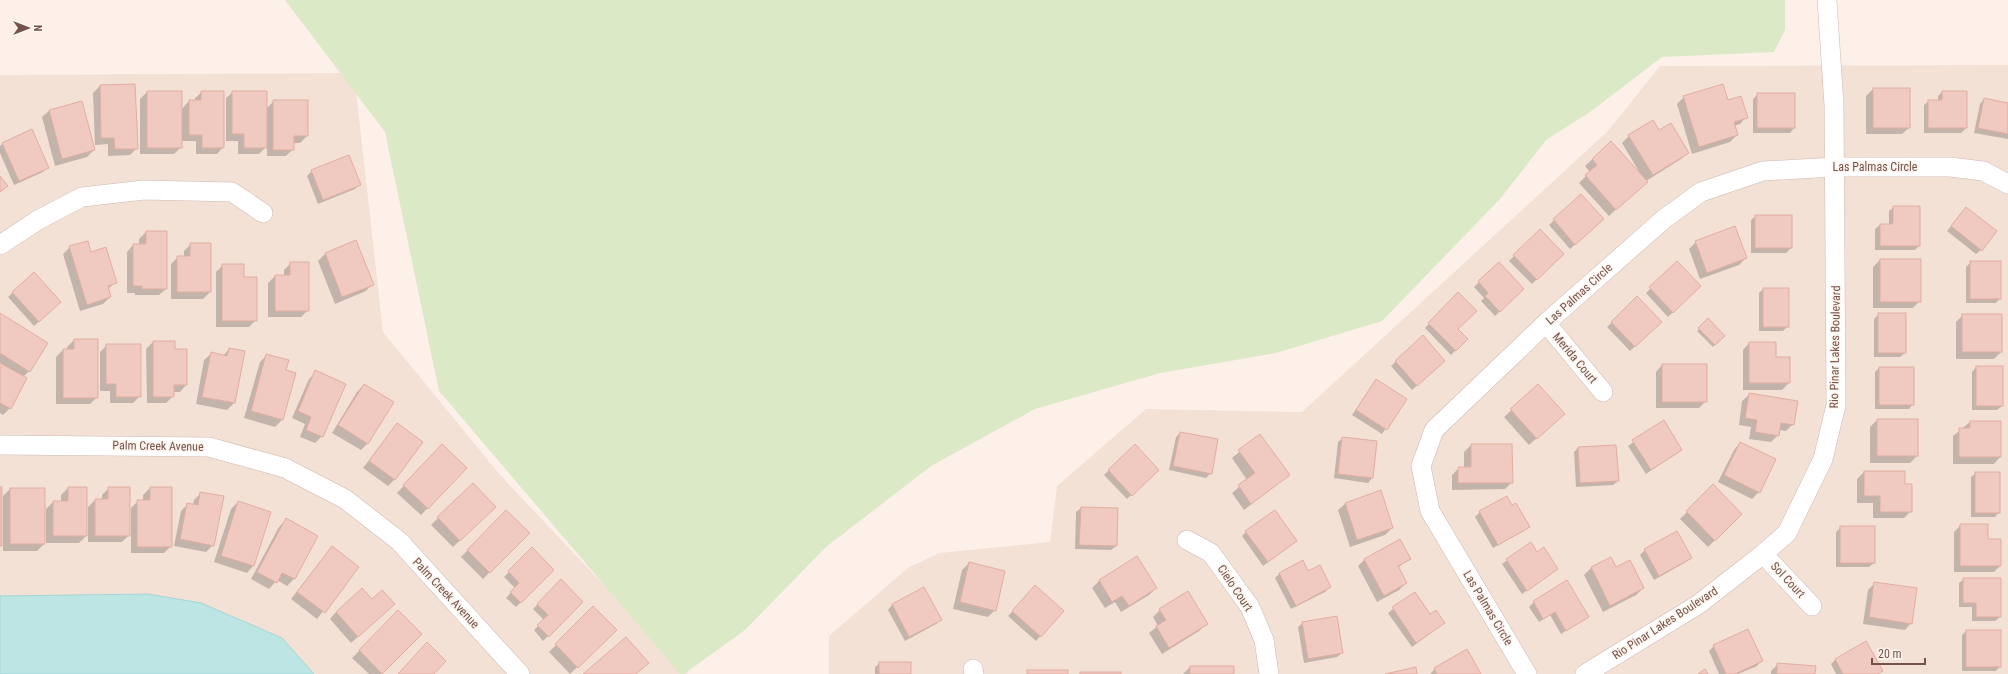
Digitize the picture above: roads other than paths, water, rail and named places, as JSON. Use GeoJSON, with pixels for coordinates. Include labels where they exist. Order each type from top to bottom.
{"type":"FeatureCollection","features":[{"type":"Feature","properties":{"kind":"street","name":"Rio Pinar Lakes Boulevard"},"geometry":{"type":"LineString","coordinates":[[1585,674],[1699,604],[1763,554],[1787,533],[1820,466],[1836,405],[1836,167],[1834,105],[1827,0]]}},
{"type":"Feature","properties":{"kind":"street","name":"Las Palmas Circle"},"geometry":{"type":"LineString","coordinates":[[1527,674],[1430,511],[1421,466],[1434,430],[1546,323],[1664,219],[1701,192],[1763,171],[1836,167],[1950,167],[1982,170],[2008,184]]}},
{"type":"Feature","properties":{"kind":"street"},"geometry":{"type":"LineString","coordinates":[[0,245],[38,220],[82,197],[144,190],[232,192],[263,213]]}},
{"type":"Feature","properties":{"kind":"street","name":"Merida Court"},"geometry":{"type":"LineString","coordinates":[[1546,323],[1604,392]]}},
{"type":"Feature","properties":{"kind":"street","name":"Palm Creek Avenue"},"geometry":{"type":"LineString","coordinates":[[0,445],[209,447],[285,468],[345,499],[399,541],[520,674]]}},
{"type":"Feature","properties":{"kind":"street","name":"Cielo Court"},"geometry":{"type":"LineString","coordinates":[[1187,540],[1211,553],[1250,607],[1264,640],[1269,674]]}},
{"type":"Feature","properties":{"kind":"street","name":"Sol Court"},"geometry":{"type":"LineString","coordinates":[[1763,554],[1812,606]]}},
{"type":"Feature","properties":{"kind":"water"},"geometry":{"type":"Polygon","coordinates":[[[148,594],[201,603],[282,638],[314,674],[0,674],[0,596],[148,594]]]}}]}
